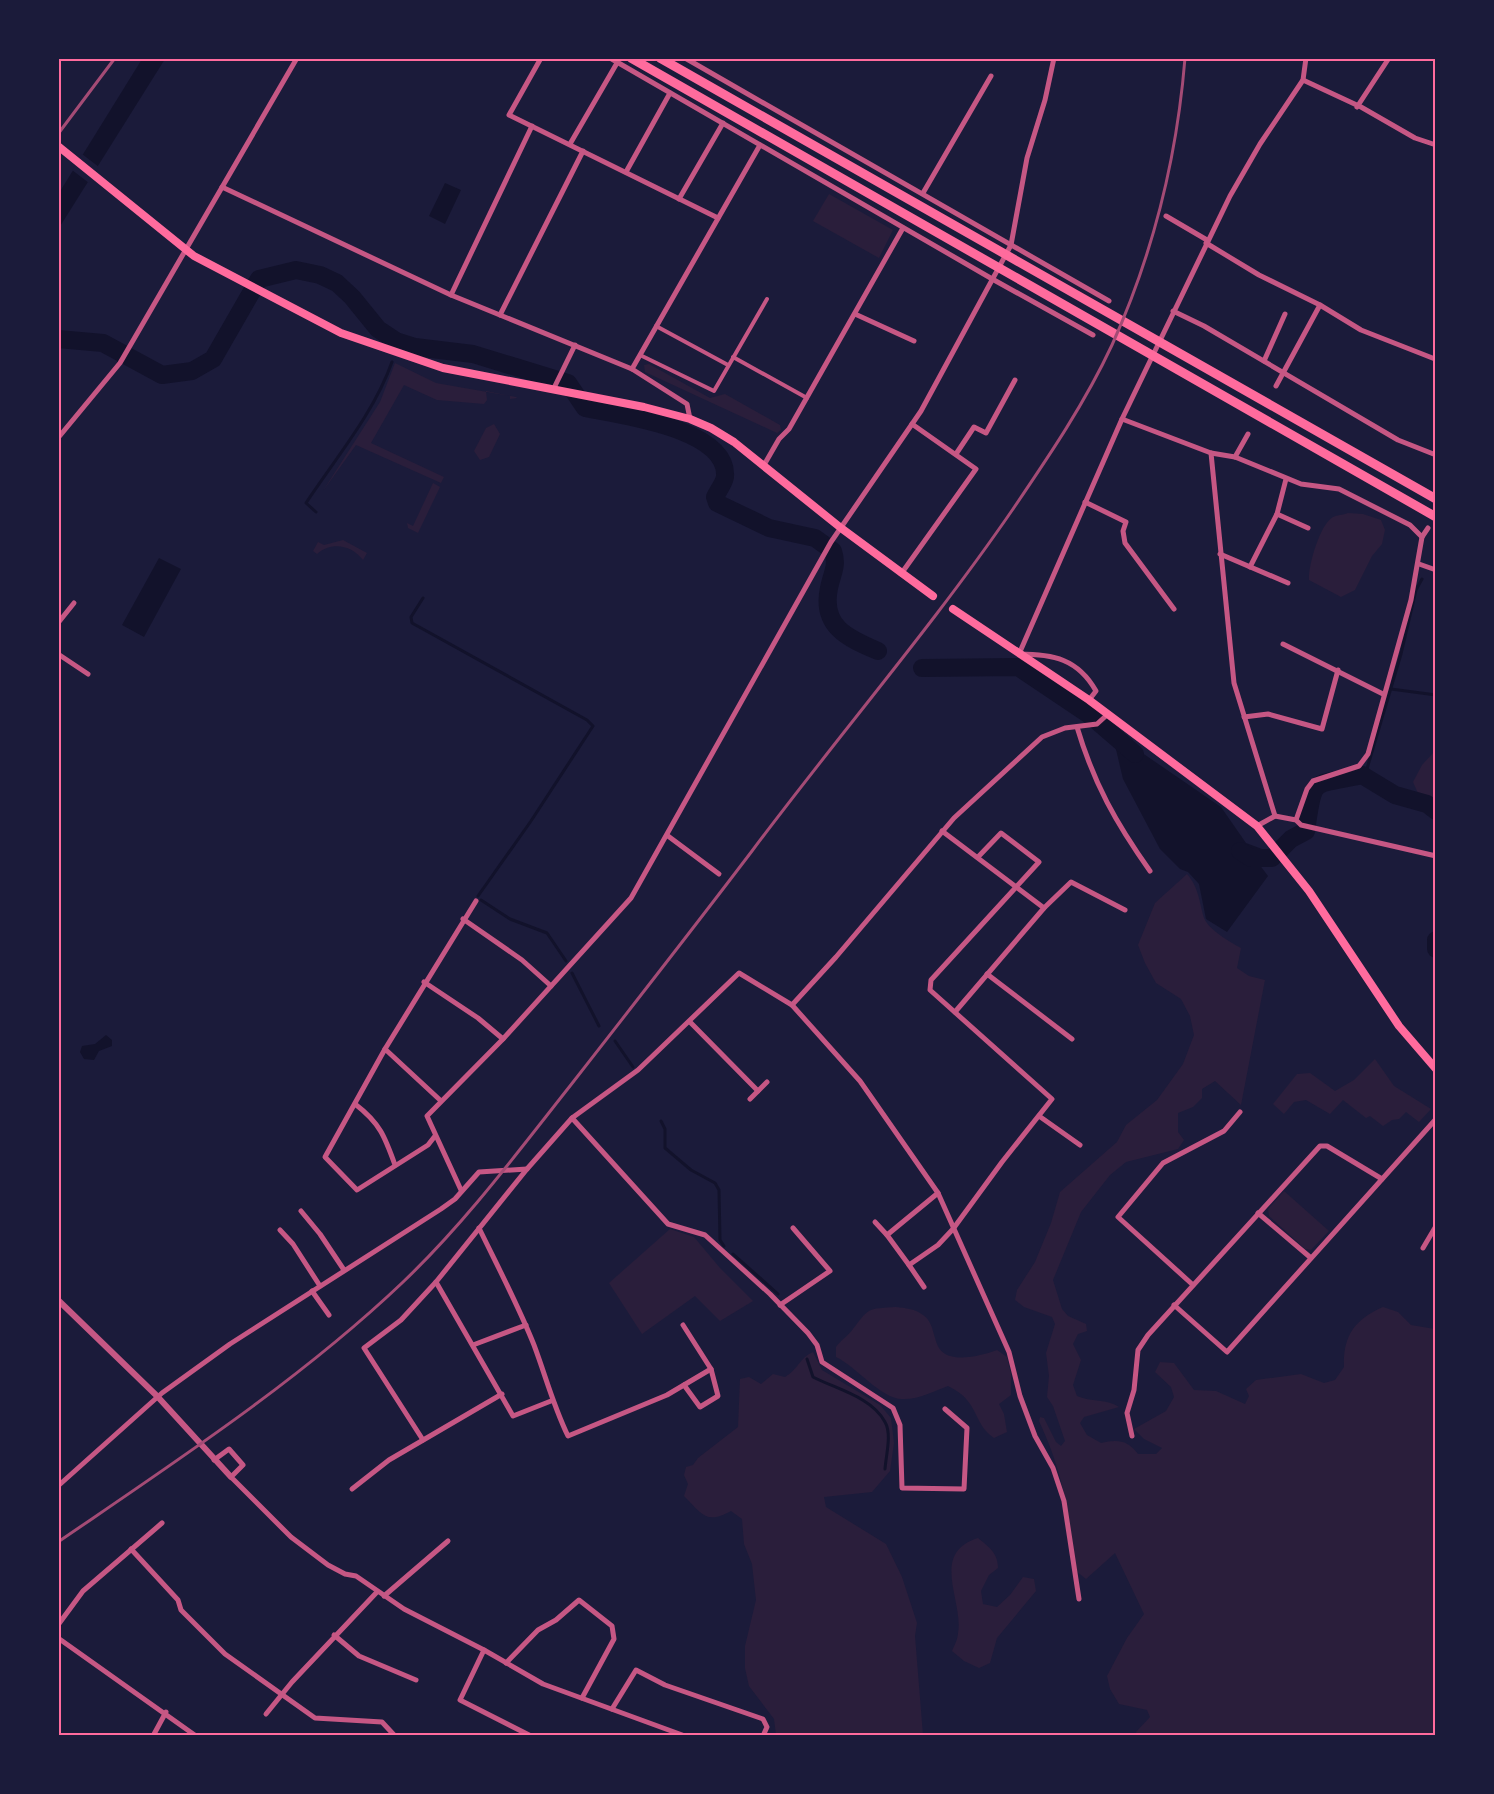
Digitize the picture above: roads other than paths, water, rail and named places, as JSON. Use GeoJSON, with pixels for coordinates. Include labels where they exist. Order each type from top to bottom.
{"type":"FeatureCollection","features":[{"type":"Feature","properties":{"kind":"highway"},"geometry":{"type":"LineString","coordinates":[[631,58],[1436,517]]}},
{"type":"Feature","properties":{"kind":"highway"},"geometry":{"type":"LineString","coordinates":[[660,58],[1436,499]]}},
{"type":"Feature","properties":{"kind":"main road"},"geometry":{"type":"LineString","coordinates":[[58,146],[187,250],[248,286],[334,330],[443,368],[554,387],[564,392],[644,407],[690,420],[734,442],[841,528],[933,596]]}},
{"type":"Feature","properties":{"kind":"main road"},"geometry":{"type":"LineString","coordinates":[[953,609],[1089,700],[1106,717],[1257,826],[1315,899],[1399,1026],[1436,1069]]}},
{"type":"Feature","properties":{"kind":"street"},"geometry":{"type":"LineString","coordinates":[[58,438],[121,361],[297,58]]}},
{"type":"Feature","properties":{"kind":"street"},"geometry":{"type":"LineString","coordinates":[[541,58],[509,115],[718,218]]}},
{"type":"Feature","properties":{"kind":"street"},"geometry":{"type":"LineString","coordinates":[[610,58],[903,228],[1093,334]]}},
{"type":"Feature","properties":{"kind":"street"},"geometry":{"type":"LineString","coordinates":[[685,58],[1109,301]]}},
{"type":"Feature","properties":{"kind":"street"},"geometry":{"type":"LineString","coordinates":[[460,1190],[426,1118],[440,1100],[503,1039],[631,898],[668,836],[826,550],[912,424],[994,280],[1011,245],[1027,158],[1045,100],[1054,58]]}},
{"type":"Feature","properties":{"kind":"street"},"geometry":{"type":"LineString","coordinates":[[1089,700],[1096,691],[1082,671],[1055,656],[1019,654],[1084,502],[1206,242],[1260,144],[1303,80],[1306,58]]}},
{"type":"Feature","properties":{"kind":"street"},"geometry":{"type":"LineString","coordinates":[[1357,107],[1389,58]]}},
{"type":"Feature","properties":{"kind":"street"},"geometry":{"type":"LineString","coordinates":[[570,144],[617,63]]}},
{"type":"Feature","properties":{"kind":"street"},"geometry":{"type":"LineString","coordinates":[[922,193],[991,76]]}},
{"type":"Feature","properties":{"kind":"street"},"geometry":{"type":"LineString","coordinates":[[1303,80],[1415,138],[1436,145]]}},
{"type":"Feature","properties":{"kind":"street"},"geometry":{"type":"LineString","coordinates":[[626,172],[670,93]]}},
{"type":"Feature","properties":{"kind":"street"},"geometry":{"type":"LineString","coordinates":[[679,199],[723,123]]}},
{"type":"Feature","properties":{"kind":"street"},"geometry":{"type":"LineString","coordinates":[[451,295],[532,126]]}},
{"type":"Feature","properties":{"kind":"street"},"geometry":{"type":"LineString","coordinates":[[632,369],[760,145]]}},
{"type":"Feature","properties":{"kind":"street"},"geometry":{"type":"LineString","coordinates":[[500,315],[583,151]]}},
{"type":"Feature","properties":{"kind":"street"},"geometry":{"type":"LineString","coordinates":[[222,187],[451,295],[632,369],[687,404],[690,420]]}},
{"type":"Feature","properties":{"kind":"street"},"geometry":{"type":"LineString","coordinates":[[1166,216],[1258,275],[1320,305],[1361,330],[1435,359]]}},
{"type":"Feature","properties":{"kind":"street"},"geometry":{"type":"LineString","coordinates":[[764,465],[807,398],[903,228]]}},
{"type":"Feature","properties":{"kind":"street"},"geometry":{"type":"LineString","coordinates":[[640,355],[711,392],[767,298]]}},
{"type":"Feature","properties":{"kind":"street"},"geometry":{"type":"LineString","coordinates":[[1276,386],[1320,305]]}},
{"type":"Feature","properties":{"kind":"street"},"geometry":{"type":"LineString","coordinates":[[1173,312],[1204,326],[1398,440],[1436,455]]}},
{"type":"Feature","properties":{"kind":"street"},"geometry":{"type":"LineString","coordinates":[[855,314],[914,341]]}},
{"type":"Feature","properties":{"kind":"street"},"geometry":{"type":"LineString","coordinates":[[1264,361],[1285,314]]}},
{"type":"Feature","properties":{"kind":"street"},"geometry":{"type":"LineString","coordinates":[[656,326],[728,365]]}},
{"type":"Feature","properties":{"kind":"street"},"geometry":{"type":"LineString","coordinates":[[554,387],[575,345]]}},
{"type":"Feature","properties":{"kind":"street"},"geometry":{"type":"LineString","coordinates":[[733,357],[807,398]]}},
{"type":"Feature","properties":{"kind":"street"},"geometry":{"type":"LineString","coordinates":[[956,454],[974,427],[986,433],[1015,380]]}},
{"type":"Feature","properties":{"kind":"street"},"geometry":{"type":"LineString","coordinates":[[1122,419],[1211,453],[1235,457],[1301,484],[1339,489],[1410,525],[1422,537]]}},
{"type":"Feature","properties":{"kind":"street"},"geometry":{"type":"LineString","coordinates":[[901,574],[976,469],[912,424]]}},
{"type":"Feature","properties":{"kind":"street"},"geometry":{"type":"LineString","coordinates":[[1235,457],[1248,434]]}},
{"type":"Feature","properties":{"kind":"street"},"geometry":{"type":"LineString","coordinates":[[1211,453],[1234,683],[1275,816]]}},
{"type":"Feature","properties":{"kind":"street"},"geometry":{"type":"LineString","coordinates":[[1250,567],[1277,514],[1286,479]]}},
{"type":"Feature","properties":{"kind":"street"},"geometry":{"type":"LineString","coordinates":[[1084,502],[1126,522],[1123,531],[1125,543],[1174,609]]}},
{"type":"Feature","properties":{"kind":"street"},"geometry":{"type":"LineString","coordinates":[[1277,514],[1308,528]]}},
{"type":"Feature","properties":{"kind":"street"},"geometry":{"type":"LineString","coordinates":[[1296,820],[1307,789],[1313,780],[1359,766],[1368,754],[1383,694],[1401,648],[1419,564],[1422,537],[1428,528]]}},
{"type":"Feature","properties":{"kind":"street"},"geometry":{"type":"LineString","coordinates":[[1220,554],[1288,583]]}},
{"type":"Feature","properties":{"kind":"street"},"geometry":{"type":"LineString","coordinates":[[1419,564],[1436,570]]}},
{"type":"Feature","properties":{"kind":"street"},"geometry":{"type":"LineString","coordinates":[[58,622],[74,603]]}},
{"type":"Feature","properties":{"kind":"street"},"geometry":{"type":"LineString","coordinates":[[1283,644],[1383,694]]}},
{"type":"Feature","properties":{"kind":"street"},"geometry":{"type":"LineString","coordinates":[[58,654],[88,674]]}},
{"type":"Feature","properties":{"kind":"street"},"geometry":{"type":"LineString","coordinates":[[1244,717],[1268,714],[1322,729],[1338,670]]}},
{"type":"Feature","properties":{"kind":"street"},"geometry":{"type":"LineString","coordinates":[[792,1005],[836,957],[942,831],[1042,737],[1065,728],[1097,724],[1106,717]]}},
{"type":"Feature","properties":{"kind":"street"},"geometry":{"type":"LineString","coordinates":[[1077,727],[1095,781],[1120,829],[1150,871]]}},
{"type":"Feature","properties":{"kind":"street"},"geometry":{"type":"LineString","coordinates":[[1257,826],[1275,816],[1296,820],[1301,825],[1311,828],[1436,856]]}},
{"type":"Feature","properties":{"kind":"street"},"geometry":{"type":"LineString","coordinates":[[942,831],[1044,908]]}},
{"type":"Feature","properties":{"kind":"street"},"geometry":{"type":"LineString","coordinates":[[909,1265],[938,1245],[953,1229],[1052,1099],[930,990],[931,980],[1039,862],[1001,833],[978,857]]}},
{"type":"Feature","properties":{"kind":"street"},"geometry":{"type":"LineString","coordinates":[[668,836],[719,874]]}},
{"type":"Feature","properties":{"kind":"street"},"geometry":{"type":"LineString","coordinates":[[955,1012],[1044,908],[1071,882],[1125,910]]}},
{"type":"Feature","properties":{"kind":"street"},"geometry":{"type":"LineString","coordinates":[[435,1136],[428,1145],[357,1190],[325,1157],[424,982],[476,901]]}},
{"type":"Feature","properties":{"kind":"street"},"geometry":{"type":"LineString","coordinates":[[463,920],[522,960],[551,986]]}},
{"type":"Feature","properties":{"kind":"street"},"geometry":{"type":"LineString","coordinates":[[423,1440],[364,1348],[401,1320],[436,1282],[526,1169],[572,1118],[636,1072],[739,973],[792,1005],[860,1081],[938,1193],[1009,1352],[1020,1396],[1060,1490],[1079,1599]]}},
{"type":"Feature","properties":{"kind":"street"},"geometry":{"type":"LineString","coordinates":[[987,974],[1072,1039]]}},
{"type":"Feature","properties":{"kind":"street"},"geometry":{"type":"LineString","coordinates":[[424,982],[478,1018],[503,1039]]}},
{"type":"Feature","properties":{"kind":"street"},"geometry":{"type":"LineString","coordinates":[[690,1022],[758,1091]]}},
{"type":"Feature","properties":{"kind":"street"},"geometry":{"type":"LineString","coordinates":[[385,1049],[440,1100]]}},
{"type":"Feature","properties":{"kind":"street"},"geometry":{"type":"LineString","coordinates":[[750,1099],[767,1082]]}},
{"type":"Feature","properties":{"kind":"street"},"geometry":{"type":"LineString","coordinates":[[355,1104],[372,1117],[383,1133],[395,1165]]}},
{"type":"Feature","properties":{"kind":"street"},"geometry":{"type":"LineString","coordinates":[[1193,1285],[1118,1217],[1162,1163],[1224,1131],[1240,1112]]}},
{"type":"Feature","properties":{"kind":"street"},"geometry":{"type":"LineString","coordinates":[[1039,1116],[1080,1144]]}},
{"type":"Feature","properties":{"kind":"street"},"geometry":{"type":"LineString","coordinates":[[572,1118],[668,1224],[705,1235],[726,1249],[783,1303],[817,1345],[822,1362],[893,1408],[900,1425],[902,1488],[964,1489],[968,1428],[945,1409]]}},
{"type":"Feature","properties":{"kind":"street"},"geometry":{"type":"LineString","coordinates":[[1174,1305],[1227,1352],[1436,1119]]}},
{"type":"Feature","properties":{"kind":"street"},"geometry":{"type":"LineString","coordinates":[[1132,1436],[1126,1413],[1134,1389],[1138,1350],[1174,1305],[1320,1146],[1327,1146],[1382,1179]]}},
{"type":"Feature","properties":{"kind":"street"},"geometry":{"type":"LineString","coordinates":[[58,1486],[157,1396],[230,1344],[437,1212],[455,1199],[460,1190],[484,1171],[526,1169]]}},
{"type":"Feature","properties":{"kind":"street"},"geometry":{"type":"LineString","coordinates":[[887,1235],[938,1193]]}},
{"type":"Feature","properties":{"kind":"street"},"geometry":{"type":"LineString","coordinates":[[301,1211],[320,1234],[344,1270]]}},
{"type":"Feature","properties":{"kind":"street"},"geometry":{"type":"LineString","coordinates":[[1258,1213],[1311,1258]]}},
{"type":"Feature","properties":{"kind":"street"},"geometry":{"type":"LineString","coordinates":[[874,1222],[887,1235],[924,1287]]}},
{"type":"Feature","properties":{"kind":"street"},"geometry":{"type":"LineString","coordinates":[[1423,1248],[1436,1226]]}},
{"type":"Feature","properties":{"kind":"street"},"geometry":{"type":"LineString","coordinates":[[479,1228],[526,1325],[551,1401],[567,1437],[667,1395],[711,1369]]}},
{"type":"Feature","properties":{"kind":"street"},"geometry":{"type":"LineString","coordinates":[[783,1303],[830,1271],[793,1228]]}},
{"type":"Feature","properties":{"kind":"street"},"geometry":{"type":"LineString","coordinates":[[280,1230],[293,1244],[320,1286]]}},
{"type":"Feature","properties":{"kind":"street"},"geometry":{"type":"LineString","coordinates":[[436,1282],[513,1416],[551,1401]]}},
{"type":"Feature","properties":{"kind":"street"},"geometry":{"type":"LineString","coordinates":[[312,1291],[329,1315]]}},
{"type":"Feature","properties":{"kind":"street"},"geometry":{"type":"LineString","coordinates":[[58,1300],[157,1396],[214,1460],[291,1537],[328,1565],[345,1574],[356,1576],[376,1592],[543,1684],[685,1736]]}},
{"type":"Feature","properties":{"kind":"street"},"geometry":{"type":"LineString","coordinates":[[473,1345],[526,1325]]}},
{"type":"Feature","properties":{"kind":"street"},"geometry":{"type":"LineString","coordinates":[[683,1325],[711,1369],[718,1396],[700,1407],[684,1385]]}},
{"type":"Feature","properties":{"kind":"street"},"geometry":{"type":"LineString","coordinates":[[352,1489],[389,1460],[502,1394]]}},
{"type":"Feature","properties":{"kind":"street"},"geometry":{"type":"LineString","coordinates":[[214,1460],[227,1450],[233,1452],[243,1465],[231,1477]]}},
{"type":"Feature","properties":{"kind":"street"},"geometry":{"type":"LineString","coordinates":[[58,1625],[83,1591],[162,1523]]}},
{"type":"Feature","properties":{"kind":"street"},"geometry":{"type":"LineString","coordinates":[[384,1596],[447,1541]]}},
{"type":"Feature","properties":{"kind":"street"},"geometry":{"type":"LineString","coordinates":[[131,1549],[178,1600],[181,1610],[225,1654],[281,1696],[315,1718],[382,1722],[395,1736]]}},
{"type":"Feature","properties":{"kind":"street"},"geometry":{"type":"LineString","coordinates":[[266,1714],[334,1635],[376,1592]]}},
{"type":"Feature","properties":{"kind":"street"},"geometry":{"type":"LineString","coordinates":[[506,1663],[538,1630],[556,1620],[579,1600],[612,1626],[614,1639],[582,1698]]}},
{"type":"Feature","properties":{"kind":"street"},"geometry":{"type":"LineString","coordinates":[[334,1635],[358,1656],[416,1680]]}},
{"type":"Feature","properties":{"kind":"street"},"geometry":{"type":"LineString","coordinates":[[58,1638],[166,1712],[196,1736]]}},
{"type":"Feature","properties":{"kind":"street"},"geometry":{"type":"LineString","coordinates":[[484,1650],[460,1700],[531,1736]]}},
{"type":"Feature","properties":{"kind":"street"},"geometry":{"type":"LineString","coordinates":[[612,1709],[636,1670],[665,1685],[763,1719],[767,1726],[764,1736]]}},
{"type":"Feature","properties":{"kind":"street"},"geometry":{"type":"LineString","coordinates":[[153,1736],[166,1712]]}},
{"type":"Feature","properties":{"kind":"waterway"},"geometry":{"type":"LineString","coordinates":[[58,339],[103,343],[162,375],[192,371],[213,359],[259,279],[296,270],[320,275],[337,283],[352,297],[378,329],[396,341],[415,347],[473,354],[568,383],[585,408],[669,427],[691,435],[709,447],[721,460],[725,477],[715,497],[717,503],[769,528],[815,538],[833,551],[835,565],[828,601],[833,621],[847,635],[878,651]]}},
{"type":"Feature","properties":{"kind":"waterway"},"geometry":{"type":"LineString","coordinates":[[316,512],[306,503],[365,417],[392,362]]}},
{"type":"Feature","properties":{"kind":"waterway"},"geometry":{"type":"LineString","coordinates":[[1362,775],[1366,772],[1401,654],[1416,590],[1422,579]]}},
{"type":"Feature","properties":{"kind":"waterway"},"geometry":{"type":"LineString","coordinates":[[423,598],[411,617],[412,623],[587,720],[593,726],[531,821],[478,896]]}},
{"type":"Feature","properties":{"kind":"waterway"},"geometry":{"type":"LineString","coordinates":[[922,668],[1018,667],[1091,716],[1135,754]]}},
{"type":"Feature","properties":{"kind":"waterway"},"geometry":{"type":"LineString","coordinates":[[1391,689],[1436,695]]}},
{"type":"Feature","properties":{"kind":"waterway"},"geometry":{"type":"LineString","coordinates":[[1240,851],[1251,858],[1272,858],[1291,839],[1306,831],[1311,800],[1318,786],[1362,775],[1395,795],[1427,804],[1436,811]]}},
{"type":"Feature","properties":{"kind":"waterway"},"geometry":{"type":"LineString","coordinates":[[481,900],[510,919],[547,933],[566,961]]}},
{"type":"Feature","properties":{"kind":"waterway"},"geometry":{"type":"LineString","coordinates":[[1436,940],[1436,949]]}},
{"type":"Feature","properties":{"kind":"waterway"},"geometry":{"type":"LineString","coordinates":[[572,973],[599,1026]]}},
{"type":"Feature","properties":{"kind":"waterway"},"geometry":{"type":"LineString","coordinates":[[615,1041],[633,1067]]}},
{"type":"Feature","properties":{"kind":"waterway"},"geometry":{"type":"LineString","coordinates":[[661,1121],[665,1129],[665,1148],[691,1170],[715,1183],[719,1190],[720,1240],[724,1246]]}},
{"type":"Feature","properties":{"kind":"waterway"},"geometry":{"type":"LineString","coordinates":[[733,1254],[778,1294]]}},
{"type":"Feature","properties":{"kind":"waterway"},"geometry":{"type":"LineString","coordinates":[[807,1359],[813,1377],[863,1400],[879,1413],[888,1432],[885,1469]]}},
{"type":"Feature","properties":{"kind":"railway"},"geometry":{"type":"LineString","coordinates":[[58,134],[115,58]]}},
{"type":"Feature","properties":{"kind":"railway"},"geometry":{"type":"LineString","coordinates":[[58,1542],[236,1419],[322,1353],[363,1319],[425,1260],[469,1212],[530,1137],[950,596],[1053,449],[1090,388],[1127,311],[1161,204],[1176,132],[1185,58]]}}]}
